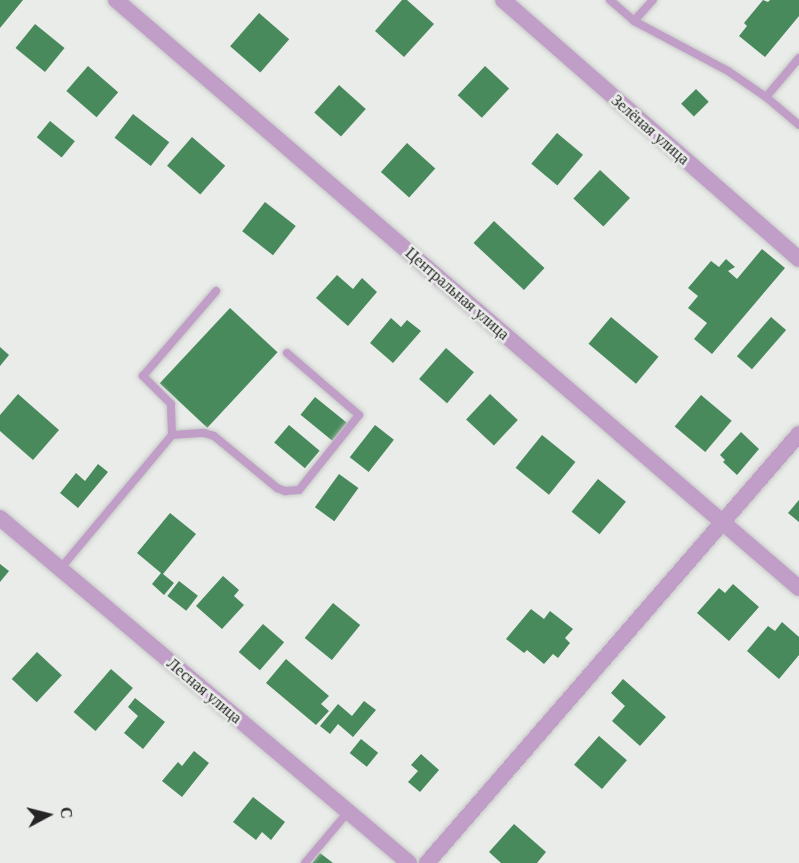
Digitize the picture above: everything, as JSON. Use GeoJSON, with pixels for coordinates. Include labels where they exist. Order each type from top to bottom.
{"type":"FeatureCollection","features":[{"type":"Feature","properties":{"kind":"street","name":"Центральная улица"},"geometry":{"type":"LineString","coordinates":[[116,0],[799,588]]}},
{"type":"Feature","properties":{"kind":"street","name":"Зелёная улица"},"geometry":{"type":"LineString","coordinates":[[503,0],[799,259]]}},
{"type":"Feature","properties":{"kind":"street"},"geometry":{"type":"LineString","coordinates":[[428,863],[799,434]]}},
{"type":"Feature","properties":{"kind":"street","name":"Лесная улица"},"geometry":{"type":"LineString","coordinates":[[0,518],[409,863]]}},
{"type":"Feature","properties":{"kind":"lane"},"geometry":{"type":"LineString","coordinates":[[610,0],[634,21],[728,71],[766,96],[799,125]]}},
{"type":"Feature","properties":{"kind":"lane"},"geometry":{"type":"LineString","coordinates":[[634,21],[653,0]]}},
{"type":"Feature","properties":{"kind":"lane"},"geometry":{"type":"LineString","coordinates":[[766,96],[799,58]]}},
{"type":"Feature","properties":{"kind":"lane"},"geometry":{"type":"LineString","coordinates":[[60,569],[172,435],[171,404],[143,376],[216,291]]}},
{"type":"Feature","properties":{"kind":"lane"},"geometry":{"type":"LineString","coordinates":[[172,435],[204,433],[214,436],[277,488],[285,491],[299,490],[359,416],[287,353]]}},
{"type":"Feature","properties":{"kind":"lane"},"geometry":{"type":"LineString","coordinates":[[305,863],[348,812]]}},
{"type":"Feature","properties":{"kind":"building"},"geometry":{"type":"Polygon","coordinates":[[[0,0],[23,0],[0,28],[0,0]]]}},
{"type":"Feature","properties":{"kind":"building"},"geometry":{"type":"Polygon","coordinates":[[[402,0],[407,0],[434,24],[404,57],[375,31],[402,0]]]}},
{"type":"Feature","properties":{"kind":"building"},"geometry":{"type":"Polygon","coordinates":[[[763,0],[768,2],[770,0],[799,0],[799,16],[765,57],[739,36],[747,26],[744,23],[763,0]]]}},
{"type":"Feature","properties":{"kind":"building"},"geometry":{"type":"Polygon","coordinates":[[[259,13],[289,39],[260,72],[230,46],[259,13]]]}},
{"type":"Feature","properties":{"kind":"building"},"geometry":{"type":"Polygon","coordinates":[[[35,24],[65,48],[45,72],[15,48],[35,24]]]}},
{"type":"Feature","properties":{"kind":"building"},"geometry":{"type":"Polygon","coordinates":[[[88,66],[118,92],[97,117],[66,91],[88,66]]]}},
{"type":"Feature","properties":{"kind":"building"},"geometry":{"type":"Polygon","coordinates":[[[485,66],[509,89],[482,118],[458,95],[485,66]]]}},
{"type":"Feature","properties":{"kind":"building"},"geometry":{"type":"Polygon","coordinates":[[[339,85],[366,109],[341,137],[314,112],[339,85]]]}},
{"type":"Feature","properties":{"kind":"building"},"geometry":{"type":"Polygon","coordinates":[[[696,89],[709,102],[694,117],[681,104],[696,89]]]}},
{"type":"Feature","properties":{"kind":"building"},"geometry":{"type":"Polygon","coordinates":[[[133,114],[169,142],[151,166],[115,138],[133,114]]]}},
{"type":"Feature","properties":{"kind":"building"},"geometry":{"type":"Polygon","coordinates":[[[50,121],[75,141],[62,157],[37,137],[50,121]]]}},
{"type":"Feature","properties":{"kind":"building"},"geometry":{"type":"Polygon","coordinates":[[[557,133],[583,155],[557,185],[531,164],[557,133]]]}},
{"type":"Feature","properties":{"kind":"building"},"geometry":{"type":"Polygon","coordinates":[[[192,137],[225,166],[200,195],[167,166],[192,137]]]}},
{"type":"Feature","properties":{"kind":"building"},"geometry":{"type":"Polygon","coordinates":[[[407,143],[435,168],[409,197],[381,172],[407,143]]]}},
{"type":"Feature","properties":{"kind":"building"},"geometry":{"type":"Polygon","coordinates":[[[600,170],[630,198],[603,226],[573,199],[600,170]]]}},
{"type":"Feature","properties":{"kind":"building"},"geometry":{"type":"Polygon","coordinates":[[[265,202],[296,226],[273,255],[242,231],[265,202]]]}},
{"type":"Feature","properties":{"kind":"building"},"geometry":{"type":"Polygon","coordinates":[[[494,221],[544,268],[524,290],[474,243],[494,221]]]}},
{"type":"Feature","properties":{"kind":"building"},"geometry":{"type":"Polygon","coordinates":[[[762,249],[785,268],[712,354],[694,339],[707,323],[688,308],[698,296],[688,288],[711,261],[719,267],[726,259],[735,267],[728,271],[737,279],[762,249]]]}},
{"type":"Feature","properties":{"kind":"building"},"geometry":{"type":"Polygon","coordinates":[[[337,275],[353,289],[362,278],[377,292],[348,326],[316,298],[337,275]]]}},
{"type":"Feature","properties":{"kind":"building"},"geometry":{"type":"Polygon","coordinates":[[[230,308],[278,352],[207,428],[160,383],[230,308]]]}},
{"type":"Feature","properties":{"kind":"building"},"geometry":{"type":"Polygon","coordinates":[[[611,317],[658,357],[636,384],[589,344],[611,317]]]}},
{"type":"Feature","properties":{"kind":"building"},"geometry":{"type":"Polygon","coordinates":[[[771,317],[786,330],[752,369],[737,356],[771,317]]]}},
{"type":"Feature","properties":{"kind":"building"},"geometry":{"type":"Polygon","coordinates":[[[391,318],[401,327],[407,320],[421,331],[393,363],[370,343],[391,318]]]}},
{"type":"Feature","properties":{"kind":"building"},"geometry":{"type":"Polygon","coordinates":[[[0,347],[9,355],[0,366],[0,347]]]}},
{"type":"Feature","properties":{"kind":"building"},"geometry":{"type":"Polygon","coordinates":[[[446,348],[474,372],[447,403],[419,379],[446,348]]]}},
{"type":"Feature","properties":{"kind":"building"},"geometry":{"type":"Polygon","coordinates":[[[18,394],[59,430],[33,460],[0,431],[0,415],[18,394]]]}},
{"type":"Feature","properties":{"kind":"building"},"geometry":{"type":"Polygon","coordinates":[[[490,394],[518,420],[494,446],[466,420],[490,394]]]}},
{"type":"Feature","properties":{"kind":"building"},"geometry":{"type":"Polygon","coordinates":[[[701,395],[732,421],[705,452],[675,426],[701,395]]]}},
{"type":"Feature","properties":{"kind":"building"},"geometry":{"type":"Polygon","coordinates":[[[315,397],[347,423],[332,441],[301,415],[315,397]]]}},
{"type":"Feature","properties":{"kind":"building"},"geometry":{"type":"Polygon","coordinates":[[[289,425],[320,451],[305,468],[274,443],[289,425]]]}},
{"type":"Feature","properties":{"kind":"building"},"geometry":{"type":"Polygon","coordinates":[[[375,425],[394,440],[369,472],[350,457],[375,425]]]}},
{"type":"Feature","properties":{"kind":"building"},"geometry":{"type":"Polygon","coordinates":[[[741,432],[759,449],[737,475],[723,462],[725,460],[720,455],[741,432]]]}},
{"type":"Feature","properties":{"kind":"building"},"geometry":{"type":"Polygon","coordinates":[[[542,435],[575,462],[549,495],[516,468],[542,435]]]}},
{"type":"Feature","properties":{"kind":"building"},"geometry":{"type":"Polygon","coordinates":[[[98,464],[108,472],[78,508],[60,493],[76,473],[85,481],[98,464]]]}},
{"type":"Feature","properties":{"kind":"building"},"geometry":{"type":"Polygon","coordinates":[[[339,474],[358,488],[334,521],[315,507],[339,474]]]}},
{"type":"Feature","properties":{"kind":"building"},"geometry":{"type":"Polygon","coordinates":[[[598,479],[626,502],[600,534],[572,512],[598,479]]]}},
{"type":"Feature","properties":{"kind":"building"},"geometry":{"type":"Polygon","coordinates":[[[799,500],[799,522],[788,513],[799,500]]]}},
{"type":"Feature","properties":{"kind":"building"},"geometry":{"type":"Polygon","coordinates":[[[170,513],[196,534],[163,574],[174,583],[164,595],[152,584],[161,573],[137,553],[170,513]]]}},
{"type":"Feature","properties":{"kind":"building"},"geometry":{"type":"Polygon","coordinates":[[[0,564],[9,571],[0,582],[0,564]]]}},
{"type":"Feature","properties":{"kind":"building"},"geometry":{"type":"Polygon","coordinates":[[[223,576],[239,590],[234,596],[244,605],[222,629],[196,606],[223,576]]]}},
{"type":"Feature","properties":{"kind":"building"},"geometry":{"type":"Polygon","coordinates":[[[179,581],[198,596],[186,611],[167,596],[179,581]]]}},
{"type":"Feature","properties":{"kind":"building"},"geometry":{"type":"Polygon","coordinates":[[[733,584],[759,607],[729,641],[697,613],[719,588],[725,593],[733,584]]]}},
{"type":"Feature","properties":{"kind":"building"},"geometry":{"type":"Polygon","coordinates":[[[333,603],[360,625],[332,660],[305,638],[333,603]]]}},
{"type":"Feature","properties":{"kind":"building"},"geometry":{"type":"Polygon","coordinates":[[[531,609],[544,619],[550,611],[573,629],[565,638],[570,643],[558,658],[553,654],[544,664],[527,650],[524,653],[506,639],[531,609]]]}},
{"type":"Feature","properties":{"kind":"building"},"geometry":{"type":"Polygon","coordinates":[[[782,622],[799,637],[799,655],[779,679],[747,651],[768,626],[775,631],[782,622]]]}},
{"type":"Feature","properties":{"kind":"building"},"geometry":{"type":"Polygon","coordinates":[[[263,624],[284,642],[260,670],[239,652],[263,624]]]}},
{"type":"Feature","properties":{"kind":"building"},"geometry":{"type":"Polygon","coordinates":[[[37,652],[62,675],[37,702],[12,679],[37,652]]]}},
{"type":"Feature","properties":{"kind":"building"},"geometry":{"type":"Polygon","coordinates":[[[286,659],[329,696],[321,704],[329,711],[316,725],[266,683],[286,659]]]}},
{"type":"Feature","properties":{"kind":"building"},"geometry":{"type":"Polygon","coordinates":[[[111,669],[133,688],[95,731],[74,712],[111,669]]]}},
{"type":"Feature","properties":{"kind":"building"},"geometry":{"type":"Polygon","coordinates":[[[623,679],[666,717],[640,746],[612,721],[625,706],[611,693],[623,679]]]}},
{"type":"Feature","properties":{"kind":"building"},"geometry":{"type":"Polygon","coordinates":[[[135,698],[165,722],[143,749],[124,733],[138,716],[128,707],[135,698]]]}},
{"type":"Feature","properties":{"kind":"building"},"geometry":{"type":"Polygon","coordinates":[[[364,701],[376,710],[353,737],[338,724],[330,734],[320,726],[338,704],[352,716],[364,701]]]}},
{"type":"Feature","properties":{"kind":"building"},"geometry":{"type":"Polygon","coordinates":[[[599,736],[627,760],[602,789],[574,765],[599,736]]]}},
{"type":"Feature","properties":{"kind":"building"},"geometry":{"type":"Polygon","coordinates":[[[361,739],[378,753],[367,767],[350,753],[361,739]]]}},
{"type":"Feature","properties":{"kind":"building"},"geometry":{"type":"Polygon","coordinates":[[[194,751],[209,763],[182,797],[162,781],[178,762],[182,766],[194,751]]]}},
{"type":"Feature","properties":{"kind":"building"},"geometry":{"type":"Polygon","coordinates":[[[421,754],[439,770],[420,792],[408,782],[418,771],[411,765],[421,754]]]}},
{"type":"Feature","properties":{"kind":"building"},"geometry":{"type":"Polygon","coordinates":[[[253,797],[285,822],[271,840],[262,832],[256,840],[233,822],[253,797]]]}},
{"type":"Feature","properties":{"kind":"building"},"geometry":{"type":"Polygon","coordinates":[[[514,824],[546,852],[537,863],[501,863],[489,852],[514,824]]]}},
{"type":"Feature","properties":{"kind":"building"},"geometry":{"type":"Polygon","coordinates":[[[320,853],[333,863],[312,863],[320,853]]]}}]}
